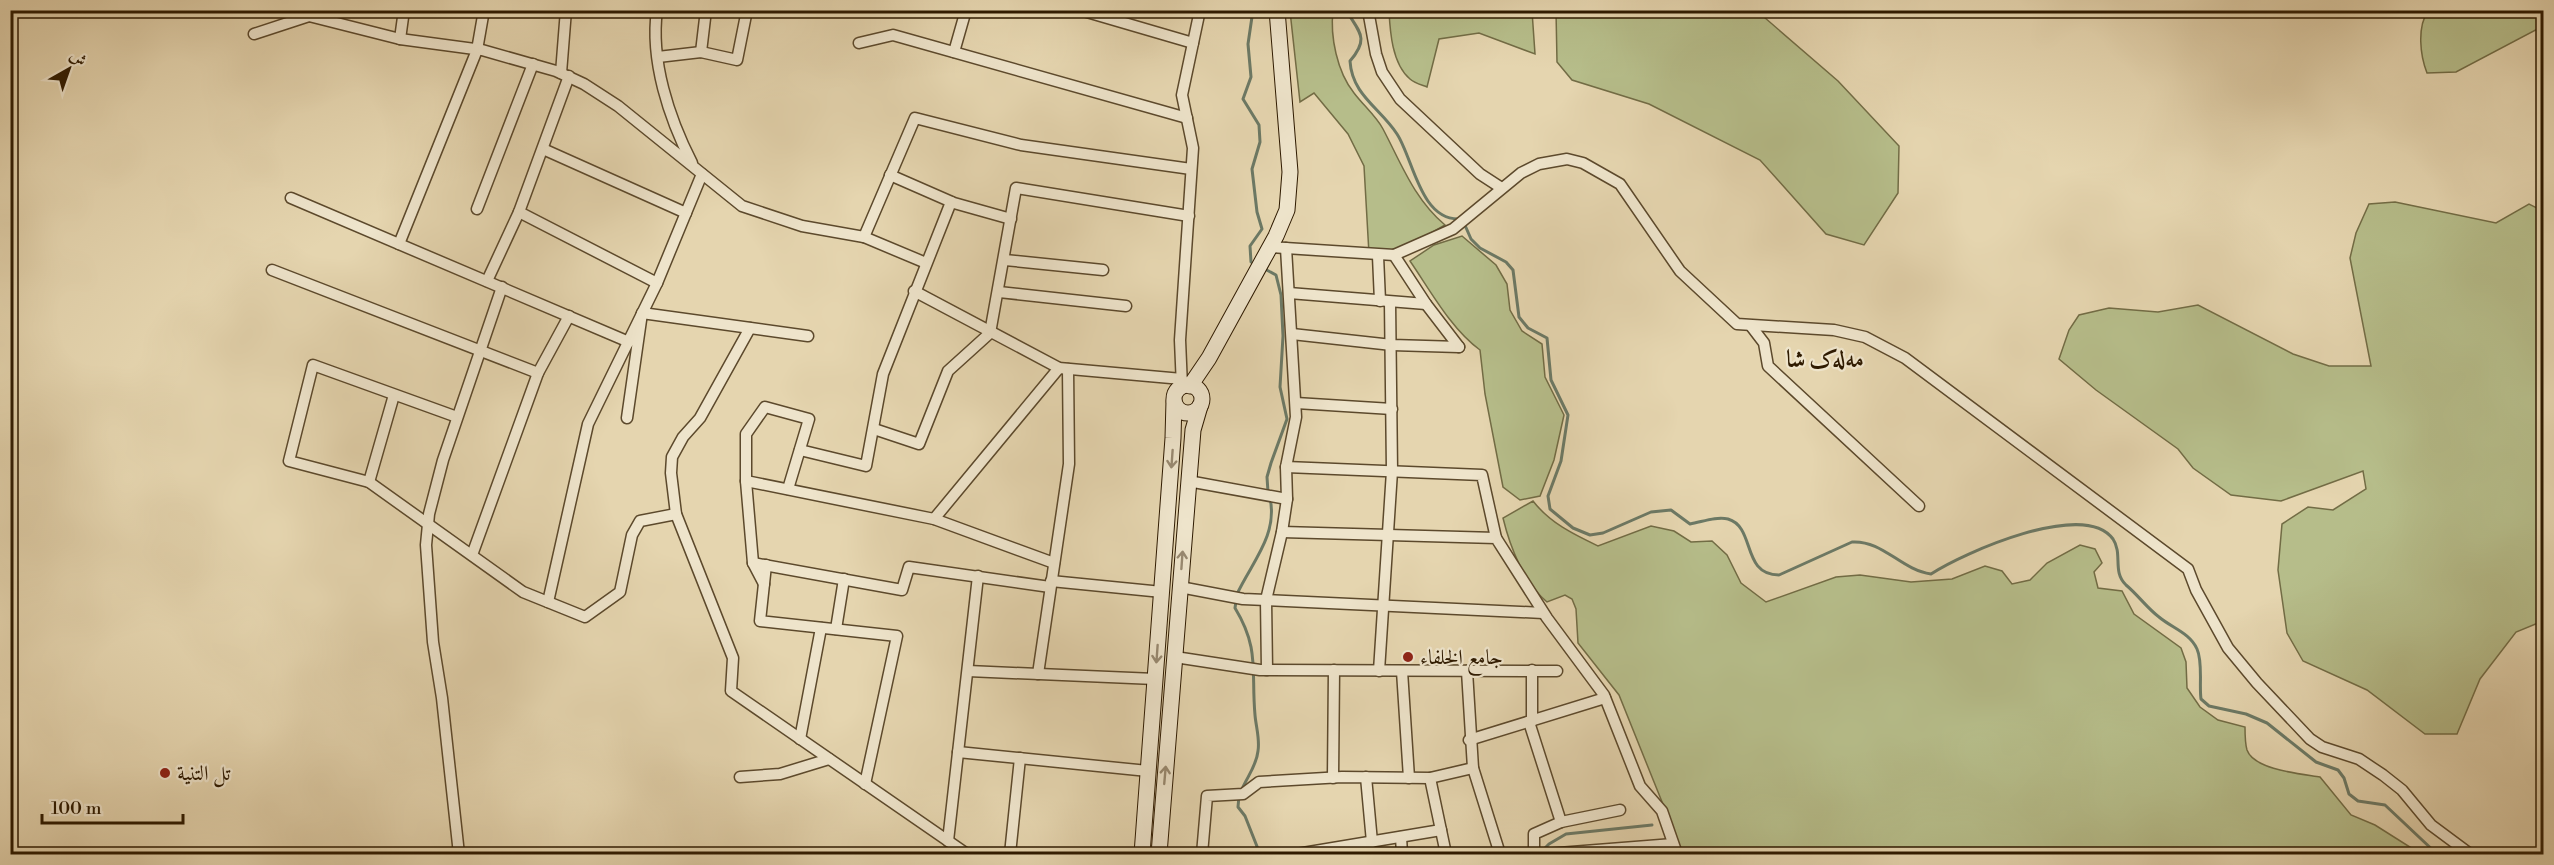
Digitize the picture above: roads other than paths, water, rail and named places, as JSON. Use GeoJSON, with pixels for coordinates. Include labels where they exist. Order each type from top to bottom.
{"type":"FeatureCollection","features":[{"type":"Feature","properties":{"kind":"main road"},"geometry":{"type":"LineString","coordinates":[[1142,855],[1175,393],[1209,358],[1284,219],[1291,182],[1277,10]]}},
{"type":"Feature","properties":{"kind":"main road"},"geometry":{"type":"LineString","coordinates":[[1160,847],[1193,430],[1209,358]]}},
{"type":"Feature","properties":{"kind":"main road"},"geometry":{"type":"LineString","coordinates":[[1174,401],[1177,409],[1185,413],[1194,412],[1201,402],[1198,390],[1184,384]]}},
{"type":"Feature","properties":{"kind":"main road"},"geometry":{"type":"LineString","coordinates":[[1144,816],[1151,819],[1162,818]]}},
{"type":"Feature","properties":{"kind":"main road"},"geometry":{"type":"LineString","coordinates":[[1143,837],[1150,835],[1160,847]]}},
{"type":"Feature","properties":{"kind":"street"},"geometry":{"type":"LineString","coordinates":[[400,39],[404,10]]}},
{"type":"Feature","properties":{"kind":"street"},"geometry":{"type":"LineString","coordinates":[[399,244],[477,50],[484,10]]}},
{"type":"Feature","properties":{"kind":"street"},"geometry":{"type":"LineString","coordinates":[[487,281],[519,212],[543,149],[565,75],[566,10]]}},
{"type":"Feature","properties":{"kind":"street"},"geometry":{"type":"LineString","coordinates":[[548,602],[588,424],[657,283],[686,213],[699,171],[673,119],[658,57],[657,10]]}},
{"type":"Feature","properties":{"kind":"street"},"geometry":{"type":"LineString","coordinates":[[701,52],[706,10]]}},
{"type":"Feature","properties":{"kind":"street"},"geometry":{"type":"LineString","coordinates":[[658,57],[701,52],[737,60],[747,10]]}},
{"type":"Feature","properties":{"kind":"street"},"geometry":{"type":"LineString","coordinates":[[954,52],[966,10]]}},
{"type":"Feature","properties":{"kind":"street"},"geometry":{"type":"LineString","coordinates":[[1080,10],[1193,43]]}},
{"type":"Feature","properties":{"kind":"street"},"geometry":{"type":"LineString","coordinates":[[914,291],[981,325],[990,333],[1063,368],[1184,384],[1180,340],[1192,138],[1183,102],[1183,87],[1200,10]]}},
{"type":"Feature","properties":{"kind":"street"},"geometry":{"type":"LineString","coordinates":[[1368,10],[1376,54],[1382,72],[1400,99],[1480,174],[1500,187]]}},
{"type":"Feature","properties":{"kind":"street"},"geometry":{"type":"LineString","coordinates":[[254,34],[310,13],[400,39],[477,50],[533,64],[565,75],[618,106],[732,200],[754,212],[802,226],[864,237],[926,263]]}},
{"type":"Feature","properties":{"kind":"street"},"geometry":{"type":"LineString","coordinates":[[859,43],[893,35],[1187,118]]}},
{"type":"Feature","properties":{"kind":"street"},"geometry":{"type":"LineString","coordinates":[[477,209],[533,64]]}},
{"type":"Feature","properties":{"kind":"street"},"geometry":{"type":"LineString","coordinates":[[864,237],[915,118],[1020,145],[1191,169]]}},
{"type":"Feature","properties":{"kind":"street"},"geometry":{"type":"LineString","coordinates":[[543,149],[686,213]]}},
{"type":"Feature","properties":{"kind":"street"},"geometry":{"type":"LineString","coordinates":[[1267,250],[1286,248],[1378,256],[1394,255],[1453,229],[1500,187],[1539,164],[1567,159],[1583,163],[1608,176],[1626,193],[1680,271],[1737,324],[1844,333],[1865,337],[1905,358],[2188,569],[2196,590],[2228,648],[2257,683],[2310,739],[2322,747],[2358,759],[2383,775],[2402,790],[2431,825],[2470,855]]}},
{"type":"Feature","properties":{"kind":"street"},"geometry":{"type":"LineString","coordinates":[[890,175],[951,202],[1011,219]]}},
{"type":"Feature","properties":{"kind":"street"},"geometry":{"type":"LineString","coordinates":[[874,429],[919,444],[948,371],[990,333],[1005,260],[1016,188],[1189,216]]}},
{"type":"Feature","properties":{"kind":"street"},"geometry":{"type":"LineString","coordinates":[[291,198],[629,342]]}},
{"type":"Feature","properties":{"kind":"street"},"geometry":{"type":"LineString","coordinates":[[800,450],[866,466],[883,374],[951,202]]}},
{"type":"Feature","properties":{"kind":"street"},"geometry":{"type":"LineString","coordinates":[[519,212],[657,283]]}},
{"type":"Feature","properties":{"kind":"street"},"geometry":{"type":"LineString","coordinates":[[1259,670],[1266,600],[1282,532],[1287,499],[1286,467],[1296,417],[1286,248]]}},
{"type":"Feature","properties":{"kind":"street"},"geometry":{"type":"LineString","coordinates":[[1292,334],[1392,345],[1459,346],[1425,304],[1394,255]]}},
{"type":"Feature","properties":{"kind":"street"},"geometry":{"type":"LineString","coordinates":[[1378,256],[1392,345],[1392,471],[1379,671]]}},
{"type":"Feature","properties":{"kind":"street"},"geometry":{"type":"LineString","coordinates":[[1005,260],[1103,270]]}},
{"type":"Feature","properties":{"kind":"street"},"geometry":{"type":"LineString","coordinates":[[272,270],[538,374]]}},
{"type":"Feature","properties":{"kind":"street"},"geometry":{"type":"LineString","coordinates":[[459,855],[442,698],[433,642],[426,545],[428,523],[443,460],[502,287]]}},
{"type":"Feature","properties":{"kind":"street"},"geometry":{"type":"LineString","coordinates":[[999,292],[1126,306]]}},
{"type":"Feature","properties":{"kind":"street"},"geometry":{"type":"LineString","coordinates":[[1289,293],[1425,304]]}},
{"type":"Feature","properties":{"kind":"street"},"geometry":{"type":"LineString","coordinates":[[642,313],[808,336]]}},
{"type":"Feature","properties":{"kind":"street"},"geometry":{"type":"LineString","coordinates":[[627,418],[642,313]]}},
{"type":"Feature","properties":{"kind":"street"},"geometry":{"type":"LineString","coordinates":[[472,555],[538,374],[569,316]]}},
{"type":"Feature","properties":{"kind":"street"},"geometry":{"type":"LineString","coordinates":[[1751,326],[1764,342],[1768,366],[1919,506]]}},
{"type":"Feature","properties":{"kind":"street"},"geometry":{"type":"LineString","coordinates":[[750,328],[700,418],[682,437],[672,457],[671,473],[676,514],[734,658],[731,691],[966,855]]}},
{"type":"Feature","properties":{"kind":"street"},"geometry":{"type":"LineString","coordinates":[[457,417],[313,365],[289,461],[369,482],[524,592],[585,617],[620,592],[635,527],[648,517],[676,514]]}},
{"type":"Feature","properties":{"kind":"street"},"geometry":{"type":"LineString","coordinates":[[934,519],[1063,368]]}},
{"type":"Feature","properties":{"kind":"street"},"geometry":{"type":"LineString","coordinates":[[1038,674],[1069,464],[1063,368]]}},
{"type":"Feature","properties":{"kind":"street"},"geometry":{"type":"LineString","coordinates":[[369,482],[394,395]]}},
{"type":"Feature","properties":{"kind":"street"},"geometry":{"type":"LineString","coordinates":[[1296,403],[1392,410]]}},
{"type":"Feature","properties":{"kind":"street"},"geometry":{"type":"LineString","coordinates":[[764,585],[753,563],[746,481],[746,434],[765,407],[809,419],[788,489]]}},
{"type":"Feature","properties":{"kind":"street"},"geometry":{"type":"LineString","coordinates":[[1286,467],[1482,475],[1496,538],[1543,613],[1605,698],[1640,786],[1662,811],[1675,849],[1546,855]]}},
{"type":"Feature","properties":{"kind":"street"},"geometry":{"type":"LineString","coordinates":[[746,481],[934,519],[1054,563]]}},
{"type":"Feature","properties":{"kind":"street"},"geometry":{"type":"LineString","coordinates":[[1188,481],[1287,499]]}},
{"type":"Feature","properties":{"kind":"street"},"geometry":{"type":"LineString","coordinates":[[1282,532],[1496,538]]}},
{"type":"Feature","properties":{"kind":"street"},"geometry":{"type":"LineString","coordinates":[[753,563],[902,590],[909,567],[1051,584],[1162,592]]}},
{"type":"Feature","properties":{"kind":"street"},"geometry":{"type":"LineString","coordinates":[[766,565],[760,621],[897,636],[865,784]]}},
{"type":"Feature","properties":{"kind":"street"},"geometry":{"type":"LineString","coordinates":[[948,842],[978,576]]}},
{"type":"Feature","properties":{"kind":"street"},"geometry":{"type":"LineString","coordinates":[[836,629],[844,579]]}},
{"type":"Feature","properties":{"kind":"street"},"geometry":{"type":"LineString","coordinates":[[1180,587],[1237,598],[1543,613]]}},
{"type":"Feature","properties":{"kind":"street"},"geometry":{"type":"LineString","coordinates":[[800,739],[821,628]]}},
{"type":"Feature","properties":{"kind":"street"},"geometry":{"type":"LineString","coordinates":[[1175,657],[1259,670],[1557,670]]}},
{"type":"Feature","properties":{"kind":"street"},"geometry":{"type":"LineString","coordinates":[[1333,778],[1334,670]]}},
{"type":"Feature","properties":{"kind":"street"},"geometry":{"type":"LineString","coordinates":[[1402,670],[1409,778]]}},
{"type":"Feature","properties":{"kind":"street"},"geometry":{"type":"LineString","coordinates":[[1532,670],[1531,721],[1561,822]]}},
{"type":"Feature","properties":{"kind":"street"},"geometry":{"type":"LineString","coordinates":[[968,671],[1155,679]]}},
{"type":"Feature","properties":{"kind":"street"},"geometry":{"type":"LineString","coordinates":[[1467,671],[1469,740],[1473,768],[1500,855]]}},
{"type":"Feature","properties":{"kind":"street"},"geometry":{"type":"LineString","coordinates":[[1469,740],[1605,698]]}},
{"type":"Feature","properties":{"kind":"street"},"geometry":{"type":"LineString","coordinates":[[958,752],[1148,771]]}},
{"type":"Feature","properties":{"kind":"street"},"geometry":{"type":"LineString","coordinates":[[1010,855],[1020,758]]}},
{"type":"Feature","properties":{"kind":"street"},"geometry":{"type":"LineString","coordinates":[[740,777],[780,774],[829,759]]}},
{"type":"Feature","properties":{"kind":"street"},"geometry":{"type":"LineString","coordinates":[[1202,855],[1207,796],[1238,794],[1259,782],[1366,777],[1430,778],[1473,768]]}},
{"type":"Feature","properties":{"kind":"street"},"geometry":{"type":"LineString","coordinates":[[1366,777],[1372,842]]}},
{"type":"Feature","properties":{"kind":"street"},"geometry":{"type":"LineString","coordinates":[[1430,778],[1446,855]]}},
{"type":"Feature","properties":{"kind":"street"},"geometry":{"type":"LineString","coordinates":[[1534,855],[1534,834],[1561,822],[1620,810]]}},
{"type":"Feature","properties":{"kind":"street"},"geometry":{"type":"LineString","coordinates":[[1297,855],[1337,851],[1372,842],[1441,830]]}},
{"type":"Feature","properties":{"kind":"street"},"geometry":{"type":"LineString","coordinates":[[1401,837],[1402,855]]}},
{"type":"Feature","properties":{"kind":"waterway"},"geometry":{"type":"LineString","coordinates":[[1253,10],[1248,44],[1251,77],[1243,99],[1259,125],[1260,142],[1252,169],[1257,212],[1262,229],[1250,246],[1251,262],[1255,264]]}},
{"type":"Feature","properties":{"kind":"waterway"},"geometry":{"type":"LineString","coordinates":[[1346,10],[1358,30],[1361,41],[1350,61],[1356,83],[1397,134],[1426,199],[1435,210],[1446,217],[1459,219]]}},
{"type":"Feature","properties":{"kind":"waterway"},"geometry":{"type":"LineString","coordinates":[[1464,223],[1471,239],[1480,248],[1506,262],[1513,270],[1519,317],[1528,328],[1547,338],[1551,380],[1568,415],[1561,461],[1548,496],[1550,509],[1573,528],[1590,535],[1603,533],[1651,512],[1671,510],[1690,524],[1714,519],[1728,519],[1737,524],[1742,531],[1759,567],[1767,573],[1779,575],[1852,542],[1883,550],[1910,567],[1931,574],[1969,554],[2023,534],[2051,527],[2077,525],[2098,528],[2113,539],[2116,545],[2119,574],[2126,585],[2164,621],[2194,643],[2200,660],[2201,699],[2209,706],[2246,714],[2267,723],[2316,762],[2338,770],[2344,778],[2349,794],[2358,801],[2385,805],[2437,854]]}},
{"type":"Feature","properties":{"kind":"waterway"},"geometry":{"type":"LineString","coordinates":[[1263,268],[1276,275],[1281,295],[1283,336],[1280,387],[1287,419],[1267,477],[1268,492]]}},
{"type":"Feature","properties":{"kind":"waterway"},"geometry":{"type":"LineString","coordinates":[[1237,594],[1267,536],[1270,524],[1270,498]]}},
{"type":"Feature","properties":{"kind":"waterway"},"geometry":{"type":"LineString","coordinates":[[1236,601],[1235,608],[1248,636],[1253,660],[1255,715],[1259,742],[1257,759],[1241,792],[1238,807],[1245,816],[1260,854]]}},
{"type":"Feature","properties":{"kind":"waterway"},"geometry":{"type":"LineString","coordinates":[[1539,854],[1549,844],[1566,834],[1652,825]]}},
{"type":"Feature","properties":{"kind":"place","name":"جامع الخلفاء"},"geometry":{"type":"Point","coordinates":[1408,657]}},
{"type":"Feature","properties":{"kind":"place","name":"تل التنية"},"geometry":{"type":"Point","coordinates":[165,773]}},
{"type":"Feature","properties":{"kind":"district","name":"مەلەک شا"},"geometry":{"type":"Point","coordinates":[1825,359]}}]}
